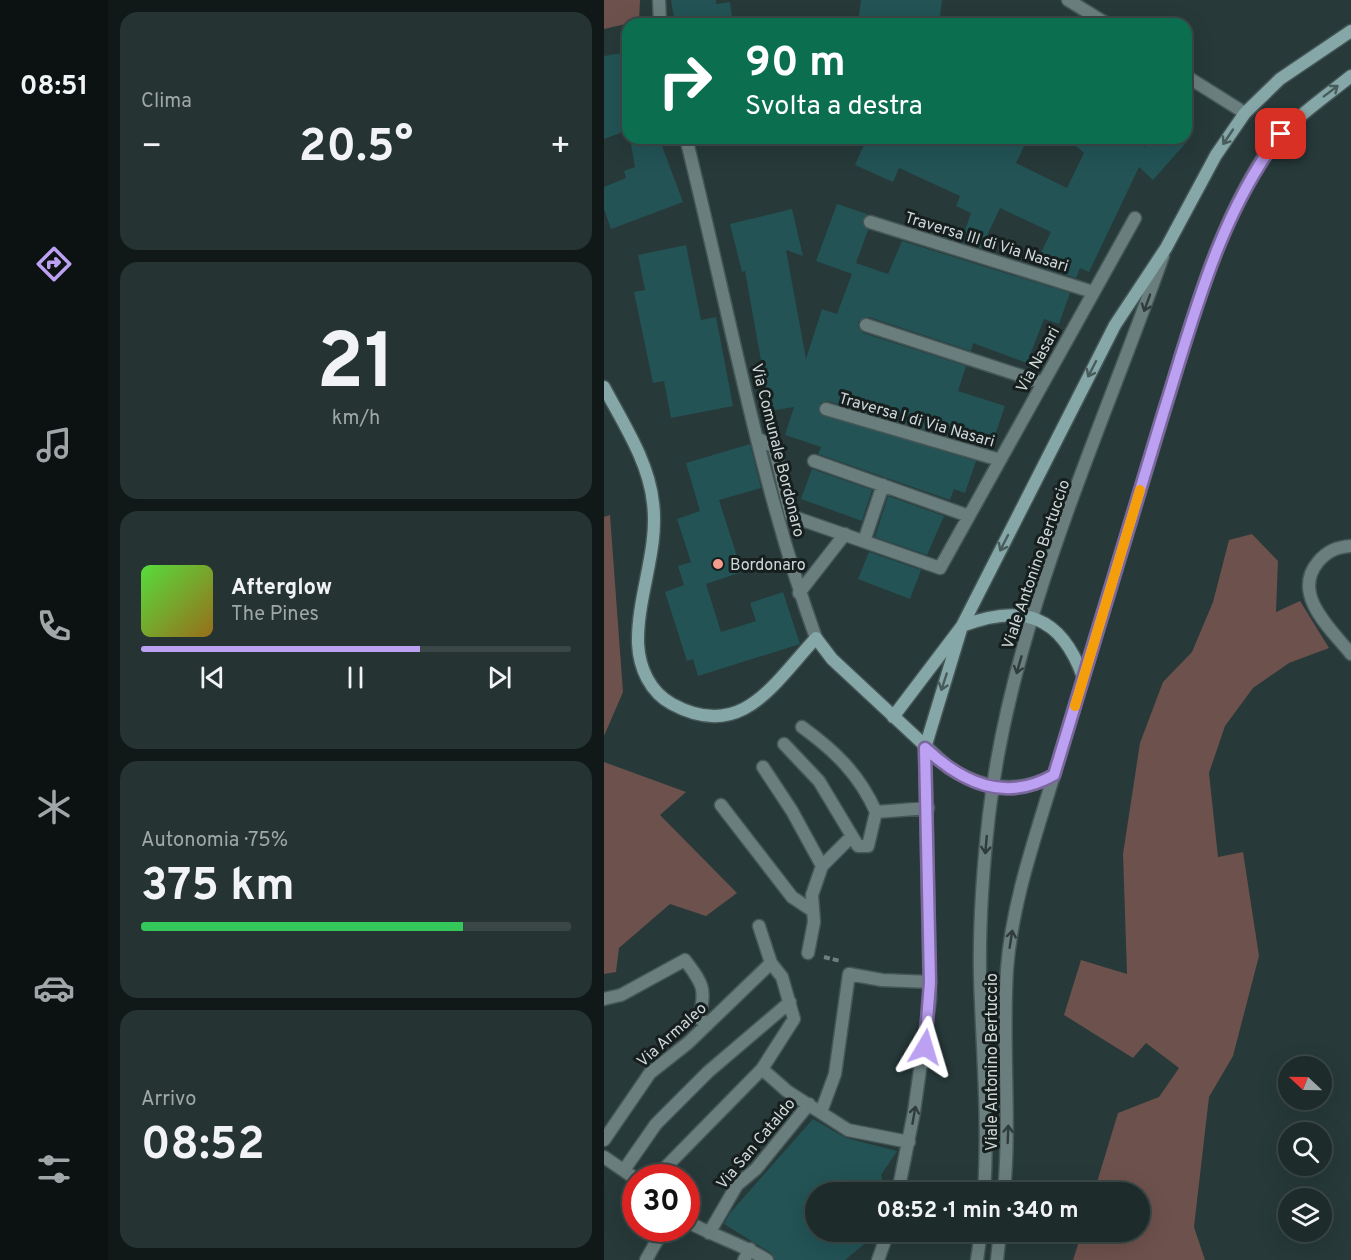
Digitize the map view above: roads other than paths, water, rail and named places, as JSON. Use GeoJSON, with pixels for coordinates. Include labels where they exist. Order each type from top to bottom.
{"type":"FeatureCollection","features":[{"type":"Feature","properties":{"kind":"street"},"geometry":{"type":"LineString","coordinates":[[659,0],[660,18]]}},
{"type":"Feature","properties":{"kind":"street"},"geometry":{"type":"LineString","coordinates":[[1068,0],[1097,18]]}},
{"type":"Feature","properties":{"kind":"street","name":"Viale Antonino Bertuccio"},"geometry":{"type":"LineString","coordinates":[[984,1182],[986,1129],[980,946],[984,870],[993,787],[1008,706],[1056,546],[1166,248],[1216,155],[1245,113],[1280,80],[1351,31]]}},
{"type":"Feature","properties":{"kind":"street","name":"Viale Antonino Bertuccio"},"geometry":{"type":"LineString","coordinates":[[1005,1182],[1008,1131],[1009,949],[1024,878],[1180,361],[1230,220],[1253,175],[1281,134],[1294,120],[1351,76]]}},
{"type":"Feature","properties":{"kind":"street"},"geometry":{"type":"LineString","coordinates":[[1192,80],[1245,113]]}},
{"type":"Feature","properties":{"kind":"street","name":"Via Comunale Bordonaro"},"geometry":{"type":"LineString","coordinates":[[687,144],[757,438],[799,593],[816,639],[832,658],[925,748],[964,777],[993,787],[1021,788],[1038,784],[1054,775]]}},
{"type":"Feature","properties":{"kind":"street","name":"Via Nasari"},"geometry":{"type":"LineString","coordinates":[[757,438],[774,447],[791,516],[940,568],[1135,218]]}},
{"type":"Feature","properties":{"kind":"street","name":"Traversa III di Via Nasari"},"geometry":{"type":"LineString","coordinates":[[870,222],[1093,292]]}},
{"type":"Feature","properties":{"kind":"street"},"geometry":{"type":"LineString","coordinates":[[900,1182],[928,1025],[930,982],[925,748],[962,626],[1115,325],[1166,248]]}},
{"type":"Feature","properties":{"kind":"street"},"geometry":{"type":"LineString","coordinates":[[866,325],[1043,382]]}},
{"type":"Feature","properties":{"kind":"street"},"geometry":{"type":"LineString","coordinates":[[604,387],[638,454],[653,503],[653,535],[638,628],[642,663],[655,690],[666,700],[694,714],[727,716],[757,701],[816,639]]}},
{"type":"Feature","properties":{"kind":"street","name":"Traversa I di Via Nasari"},"geometry":{"type":"LineString","coordinates":[[826,409],[1000,460]]}},
{"type":"Feature","properties":{"kind":"street"},"geometry":{"type":"LineString","coordinates":[[814,460],[969,516]]}},
{"type":"Feature","properties":{"kind":"street"},"geometry":{"type":"LineString","coordinates":[[864,541],[883,485]]}},
{"type":"Feature","properties":{"kind":"street"},"geometry":{"type":"LineString","coordinates":[[799,593],[845,534]]}},
{"type":"Feature","properties":{"kind":"street"},"geometry":{"type":"LineString","coordinates":[[1351,546],[1338,547],[1327,554],[1317,564],[1309,585],[1314,607],[1351,654]]}},
{"type":"Feature","properties":{"kind":"street"},"geometry":{"type":"LineString","coordinates":[[893,717],[962,626],[996,617],[1034,617],[1050,626],[1067,641],[1083,677]]}},
{"type":"Feature","properties":{"kind":"street"},"geometry":{"type":"LineString","coordinates":[[784,744],[819,782],[858,846],[868,846],[876,812],[864,785],[828,746],[802,727]]}},
{"type":"Feature","properties":{"kind":"street"},"geometry":{"type":"LineString","coordinates":[[763,767],[793,811],[822,866]]}},
{"type":"Feature","properties":{"kind":"street"},"geometry":{"type":"LineString","coordinates":[[721,805],[792,897],[813,911]]}},
{"type":"Feature","properties":{"kind":"street"},"geometry":{"type":"LineString","coordinates":[[876,812],[928,808]]}},
{"type":"Feature","properties":{"kind":"street"},"geometry":{"type":"LineString","coordinates":[[808,953],[813,911],[812,895],[822,866],[852,836]]}},
{"type":"Feature","properties":{"kind":"street"},"geometry":{"type":"LineString","coordinates":[[669,1164],[762,1069],[794,1019],[782,977],[771,963],[759,926]]}},
{"type":"Feature","properties":{"kind":"street"},"geometry":{"type":"LineString","coordinates":[[604,999],[631,990],[685,960],[703,985],[704,1001],[699,1018],[707,1025]]}},
{"type":"Feature","properties":{"kind":"street","name":"Via Armaleo"},"geometry":{"type":"LineString","coordinates":[[604,1140],[609,1122],[650,1073],[707,1025],[771,963]]}},
{"type":"Feature","properties":{"kind":"street"},"geometry":{"type":"LineString","coordinates":[[821,1112],[835,1074],[849,974],[882,980],[930,982]]}},
{"type":"Feature","properties":{"kind":"street"},"geometry":{"type":"LineString","coordinates":[[628,1164],[656,1124],[708,1072],[790,1002]]}},
{"type":"Feature","properties":{"kind":"street"},"geometry":{"type":"LineString","coordinates":[[762,1069],[787,1091],[848,1130],[909,1142]]}},
{"type":"Feature","properties":{"kind":"street","name":"Via San Cataldo"},"geometry":{"type":"LineString","coordinates":[[709,1233],[737,1185],[756,1168],[809,1104]]}},
{"type":"Feature","properties":{"kind":"street"},"geometry":{"type":"LineString","coordinates":[[604,1157],[622,1169]]}},
{"type":"Feature","properties":{"kind":"street"},"geometry":{"type":"LineString","coordinates":[[700,1228],[747,1255],[767,1260]]}},
{"type":"Feature","properties":{"kind":"street"},"geometry":{"type":"LineString","coordinates":[[646,1260],[656,1242]]}},
{"type":"Feature","properties":{"kind":"street"},"geometry":{"type":"LineString","coordinates":[[878,1260],[884,1242]]}},
{"type":"Feature","properties":{"kind":"street"},"geometry":{"type":"LineString","coordinates":[[977,1260],[980,1242]]}},
{"type":"Feature","properties":{"kind":"street"},"geometry":{"type":"LineString","coordinates":[[997,1260],[999,1242]]}},
{"type":"Feature","properties":{"kind":"place","name":"Bordonaro"},"geometry":{"type":"Point","coordinates":[718,564]}}]}
